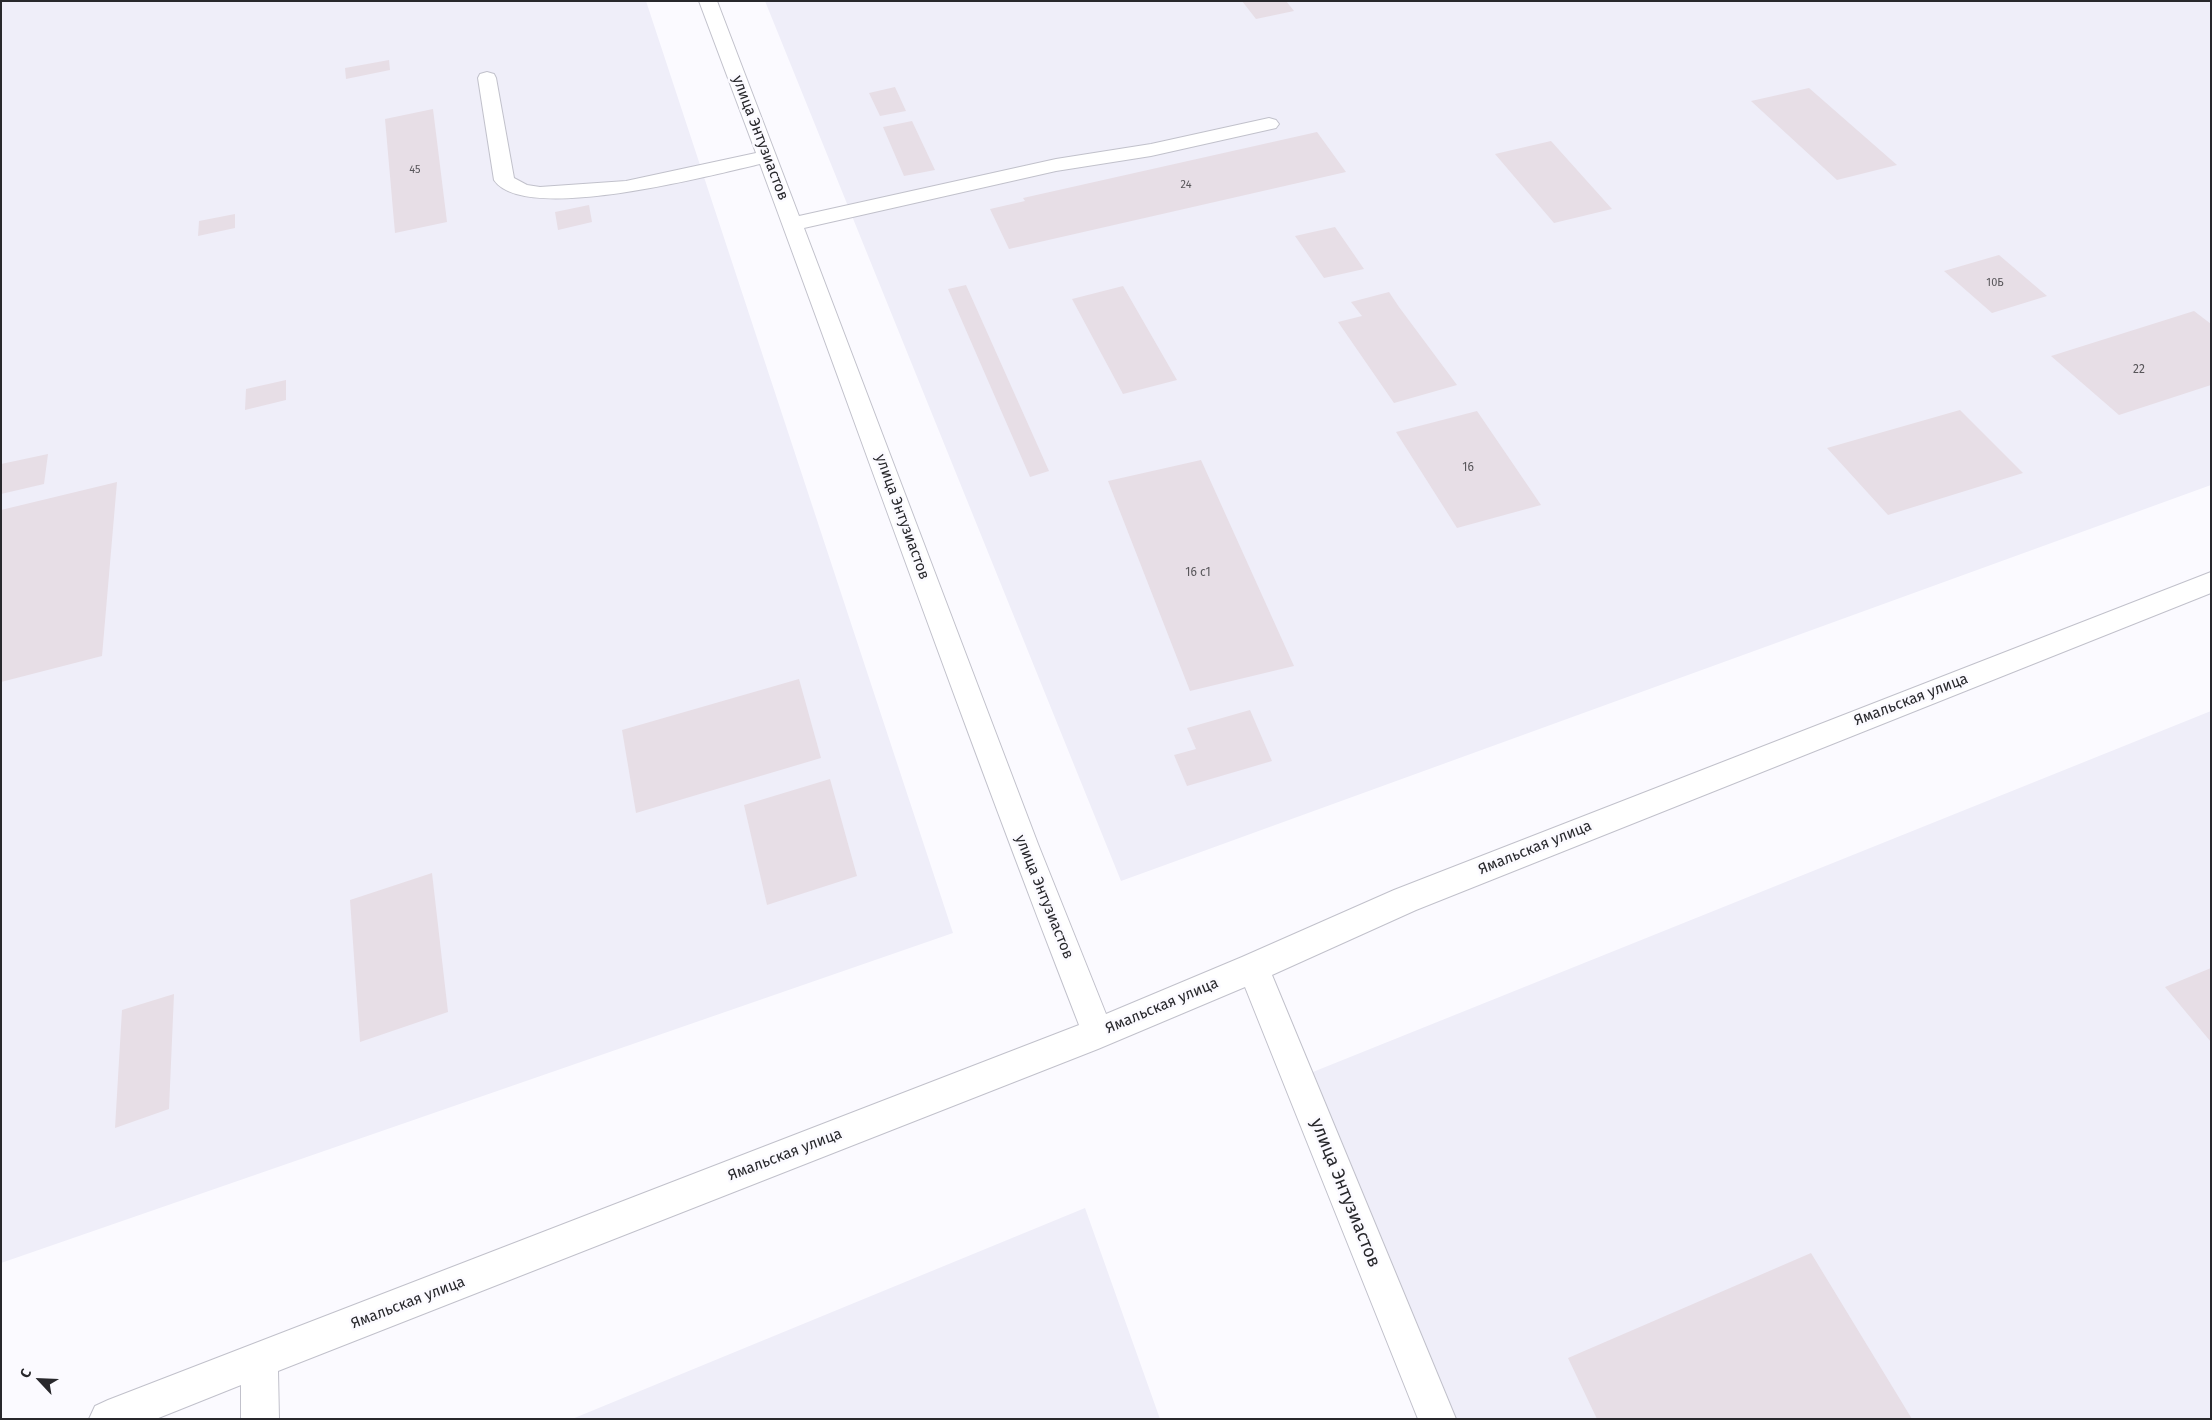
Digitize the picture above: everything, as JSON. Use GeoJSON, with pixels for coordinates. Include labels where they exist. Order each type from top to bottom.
{"type":"FeatureCollection","features":[{"type":"Feature","properties":{"kind":"street","name":"улица Энтузиастов"},"geometry":{"type":"LineString","coordinates":[[708,1],[1023,844],[1098,1033]]}},
{"type":"Feature","properties":{"kind":"street"},"geometry":{"type":"LineString","coordinates":[[487,78],[504,180],[519,190],[540,193],[626,187],[766,157]]}},
{"type":"Feature","properties":{"kind":"street"},"geometry":{"type":"LineString","coordinates":[[792,224],[1056,165],[1150,150],[1269,124]]}},
{"type":"Feature","properties":{"kind":"street","name":"Ямальская улица"},"geometry":{"type":"LineString","coordinates":[[108,1419],[1098,1033],[1253,968],[1405,900],[2211,582]]}},
{"type":"Feature","properties":{"kind":"street","name":"улица Энтузиастов"},"geometry":{"type":"LineString","coordinates":[[1253,968],[1436,1419]]}},
{"type":"Feature","properties":{"kind":"street"},"geometry":{"type":"LineString","coordinates":[[260,1361],[260,1419]]}},
{"type":"Feature","properties":{"kind":"shaded area"},"geometry":{"type":"Polygon","coordinates":[[[1,1],[646,1],[953,933],[1,1263],[1,1]]]}},
{"type":"Feature","properties":{"kind":"shaded area"},"geometry":{"type":"Polygon","coordinates":[[[765,1],[2211,1],[2211,485],[1121,881],[765,1]]]}},
{"type":"Feature","properties":{"kind":"shaded area"},"geometry":{"type":"Polygon","coordinates":[[[2211,711],[2211,1419],[1422,1419],[1283,1084],[2211,711]]]}},
{"type":"Feature","properties":{"kind":"shaded area"},"geometry":{"type":"Polygon","coordinates":[[[1085,1208],[1160,1419],[572,1419],[1085,1208]]]}},
{"type":"Feature","properties":{"kind":"building"},"geometry":{"type":"Polygon","coordinates":[[[1242,1],[1286,1],[1294,11],[1256,19],[1242,1]]]}},
{"type":"Feature","properties":{"kind":"building"},"geometry":{"type":"Polygon","coordinates":[[[389,60],[390,70],[346,79],[345,68],[389,60]]]}},
{"type":"Feature","properties":{"kind":"building"},"geometry":{"type":"Polygon","coordinates":[[[895,87],[906,111],[880,116],[869,93],[895,87]]]}},
{"type":"Feature","properties":{"kind":"building"},"geometry":{"type":"Polygon","coordinates":[[[1809,88],[1897,165],[1837,180],[1751,101],[1809,88]]]}},
{"type":"Feature","properties":{"kind":"building"},"geometry":{"type":"Polygon","coordinates":[[[433,109],[447,222],[395,233],[385,119],[433,109]]]}},
{"type":"Feature","properties":{"kind":"building"},"geometry":{"type":"Polygon","coordinates":[[[912,121],[935,170],[904,176],[883,127],[912,121]]]}},
{"type":"Feature","properties":{"kind":"building"},"geometry":{"type":"Polygon","coordinates":[[[1317,132],[1346,172],[1009,249],[990,209],[1025,201],[1023,198],[1317,132]]]}},
{"type":"Feature","properties":{"kind":"building"},"geometry":{"type":"Polygon","coordinates":[[[1551,141],[1612,209],[1554,223],[1495,154],[1551,141]]]}},
{"type":"Feature","properties":{"kind":"building"},"geometry":{"type":"Polygon","coordinates":[[[589,205],[592,222],[558,230],[555,212],[589,205]]]}},
{"type":"Feature","properties":{"kind":"building"},"geometry":{"type":"Polygon","coordinates":[[[235,214],[235,228],[198,236],[199,221],[235,214]]]}},
{"type":"Feature","properties":{"kind":"building"},"geometry":{"type":"Polygon","coordinates":[[[1335,227],[1364,269],[1324,278],[1295,236],[1335,227]]]}},
{"type":"Feature","properties":{"kind":"building"},"geometry":{"type":"Polygon","coordinates":[[[1999,255],[2047,296],[1992,313],[1944,271],[1999,255]]]}},
{"type":"Feature","properties":{"kind":"building"},"geometry":{"type":"Polygon","coordinates":[[[966,285],[1049,471],[1030,477],[948,289],[966,285]]]}},
{"type":"Feature","properties":{"kind":"building"},"geometry":{"type":"Polygon","coordinates":[[[1123,286],[1177,380],[1123,394],[1072,299],[1123,286]]]}},
{"type":"Feature","properties":{"kind":"building"},"geometry":{"type":"Polygon","coordinates":[[[1389,292],[1457,385],[1394,403],[1338,322],[1362,316],[1351,302],[1389,292]]]}},
{"type":"Feature","properties":{"kind":"building"},"geometry":{"type":"Polygon","coordinates":[[[2194,311],[2211,324],[2211,385],[2119,415],[2051,356],[2194,311]]]}},
{"type":"Feature","properties":{"kind":"building"},"geometry":{"type":"Polygon","coordinates":[[[286,380],[286,400],[245,410],[246,389],[286,380]]]}},
{"type":"Feature","properties":{"kind":"building"},"geometry":{"type":"Polygon","coordinates":[[[1960,410],[2023,473],[1888,515],[1827,448],[1960,410]]]}},
{"type":"Feature","properties":{"kind":"building"},"geometry":{"type":"Polygon","coordinates":[[[1477,411],[1541,505],[1457,528],[1396,432],[1477,411]]]}},
{"type":"Feature","properties":{"kind":"building"},"geometry":{"type":"Polygon","coordinates":[[[48,454],[44,484],[1,494],[1,464],[48,454]]]}},
{"type":"Feature","properties":{"kind":"building"},"geometry":{"type":"Polygon","coordinates":[[[1201,460],[1294,666],[1190,691],[1108,481],[1201,460]]]}},
{"type":"Feature","properties":{"kind":"building"},"geometry":{"type":"Polygon","coordinates":[[[117,482],[102,656],[1,682],[1,510],[117,482]]]}},
{"type":"Feature","properties":{"kind":"building"},"geometry":{"type":"Polygon","coordinates":[[[799,679],[821,758],[636,813],[622,730],[799,679]]]}},
{"type":"Feature","properties":{"kind":"building"},"geometry":{"type":"Polygon","coordinates":[[[1250,710],[1272,761],[1187,786],[1174,755],[1196,749],[1187,728],[1250,710]]]}},
{"type":"Feature","properties":{"kind":"building"},"geometry":{"type":"Polygon","coordinates":[[[830,779],[857,876],[767,905],[744,805],[830,779]]]}},
{"type":"Feature","properties":{"kind":"building"},"geometry":{"type":"Polygon","coordinates":[[[432,873],[448,1012],[360,1042],[350,900],[432,873]]]}},
{"type":"Feature","properties":{"kind":"building"},"geometry":{"type":"Polygon","coordinates":[[[2211,968],[2211,1042],[2165,987],[2211,968]]]}},
{"type":"Feature","properties":{"kind":"building"},"geometry":{"type":"Polygon","coordinates":[[[174,994],[169,1109],[115,1128],[122,1010],[174,994]]]}},
{"type":"Feature","properties":{"kind":"building"},"geometry":{"type":"Polygon","coordinates":[[[1811,1253],[1912,1419],[1597,1419],[1568,1358],[1811,1253]]]}}]}
